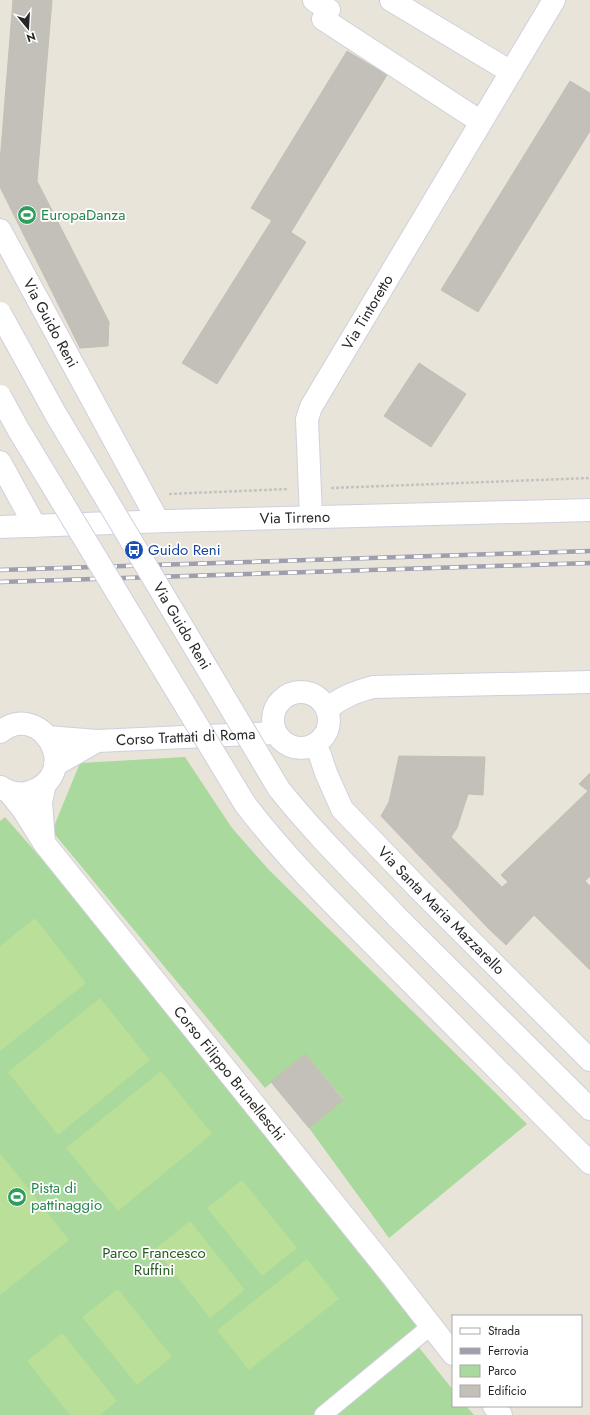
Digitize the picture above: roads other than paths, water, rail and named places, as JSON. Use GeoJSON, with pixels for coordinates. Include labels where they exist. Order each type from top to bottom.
{"type":"FeatureCollection","features":[{"type":"Feature","properties":{"kind":"street"},"geometry":{"type":"LineString","coordinates":[[391,0],[511,72]]}},
{"type":"Feature","properties":{"kind":"street","name":"Via Tintoretto"},"geometry":{"type":"LineString","coordinates":[[311,517],[307,419],[310,407],[554,0]]}},
{"type":"Feature","properties":{"kind":"street"},"geometry":{"type":"LineString","coordinates":[[326,3],[323,19],[481,122]]}},
{"type":"Feature","properties":{"kind":"street","name":"Via Guido Reni"},"geometry":{"type":"LineString","coordinates":[[0,230],[158,521]]}},
{"type":"Feature","properties":{"kind":"street","name":"Via Guido Reni"},"geometry":{"type":"LineString","coordinates":[[0,313],[55,413],[279,789],[322,840],[396,916],[590,1109]]}},
{"type":"Feature","properties":{"kind":"street"},"geometry":{"type":"LineString","coordinates":[[0,396],[18,429],[244,804],[266,832],[299,869],[590,1163]]}},
{"type":"Feature","properties":{"kind":"street"},"geometry":{"type":"LineString","coordinates":[[0,462],[35,526]]}},
{"type":"Feature","properties":{"kind":"street","name":"Via Tirreno"},"geometry":{"type":"LineString","coordinates":[[0,527],[158,521],[590,510]]}},
{"type":"Feature","properties":{"kind":"street"},"geometry":{"type":"LineString","coordinates":[[327,709],[354,692],[373,687],[590,682]]}},
{"type":"Feature","properties":{"kind":"street"},"geometry":{"type":"LineString","coordinates":[[296,692],[312,694],[319,699],[327,709],[329,719],[328,727],[325,734],[314,745],[301,749],[290,747],[281,741],[275,733],[272,722],[273,713],[281,700],[288,695],[296,692]]}},
{"type":"Feature","properties":{"kind":"street"},"geometry":{"type":"LineString","coordinates":[[0,732],[4,728],[15,725],[27,725],[38,728],[48,737],[53,745],[56,756],[52,776],[45,784],[25,794],[4,789]]}},
{"type":"Feature","properties":{"kind":"street","name":"Corso Trattati di Roma"},"geometry":{"type":"LineString","coordinates":[[48,737],[97,741],[275,733]]}},
{"type":"Feature","properties":{"kind":"street","name":"Corso Trattati di Roma"},"geometry":{"type":"LineString","coordinates":[[55,765],[97,741]]}},
{"type":"Feature","properties":{"kind":"street","name":"Via Santa Maria Mazzarello"},"geometry":{"type":"LineString","coordinates":[[314,745],[320,755],[326,773],[342,809],[418,888],[590,1060]]}},
{"type":"Feature","properties":{"kind":"street"},"geometry":{"type":"LineString","coordinates":[[44,843],[41,802],[45,784]]}},
{"type":"Feature","properties":{"kind":"street","name":"Corso Filippo Brunelleschi"},"geometry":{"type":"LineString","coordinates":[[4,789],[22,808],[44,843],[452,1353]]}},
{"type":"Feature","properties":{"kind":"street"},"geometry":{"type":"LineString","coordinates":[[323,1415],[431,1326]]}},
{"type":"Feature","properties":{"kind":"street"},"geometry":{"type":"LineString","coordinates":[[495,1407],[501,1415]]}},
{"type":"Feature","properties":{"kind":"railway"},"geometry":{"type":"LineString","coordinates":[[0,570],[590,551]]}},
{"type":"Feature","properties":{"kind":"railway"},"geometry":{"type":"LineString","coordinates":[[0,582],[590,563]]}},
{"type":"Feature","properties":{"kind":"place","name":"EuropaDanza"},"geometry":{"type":"Point","coordinates":[27,215]}},
{"type":"Feature","properties":{"kind":"place","name":"Guido Reni"},"geometry":{"type":"Point","coordinates":[134,550]}},
{"type":"Feature","properties":{"kind":"place","name":"Pista di pattinaggio"},"geometry":{"type":"Point","coordinates":[17,1197]}},
{"type":"Feature","properties":{"kind":"park label","name":"Parco Francesco Ruffini"},"geometry":{"type":"Point","coordinates":[154,1262]}}]}
